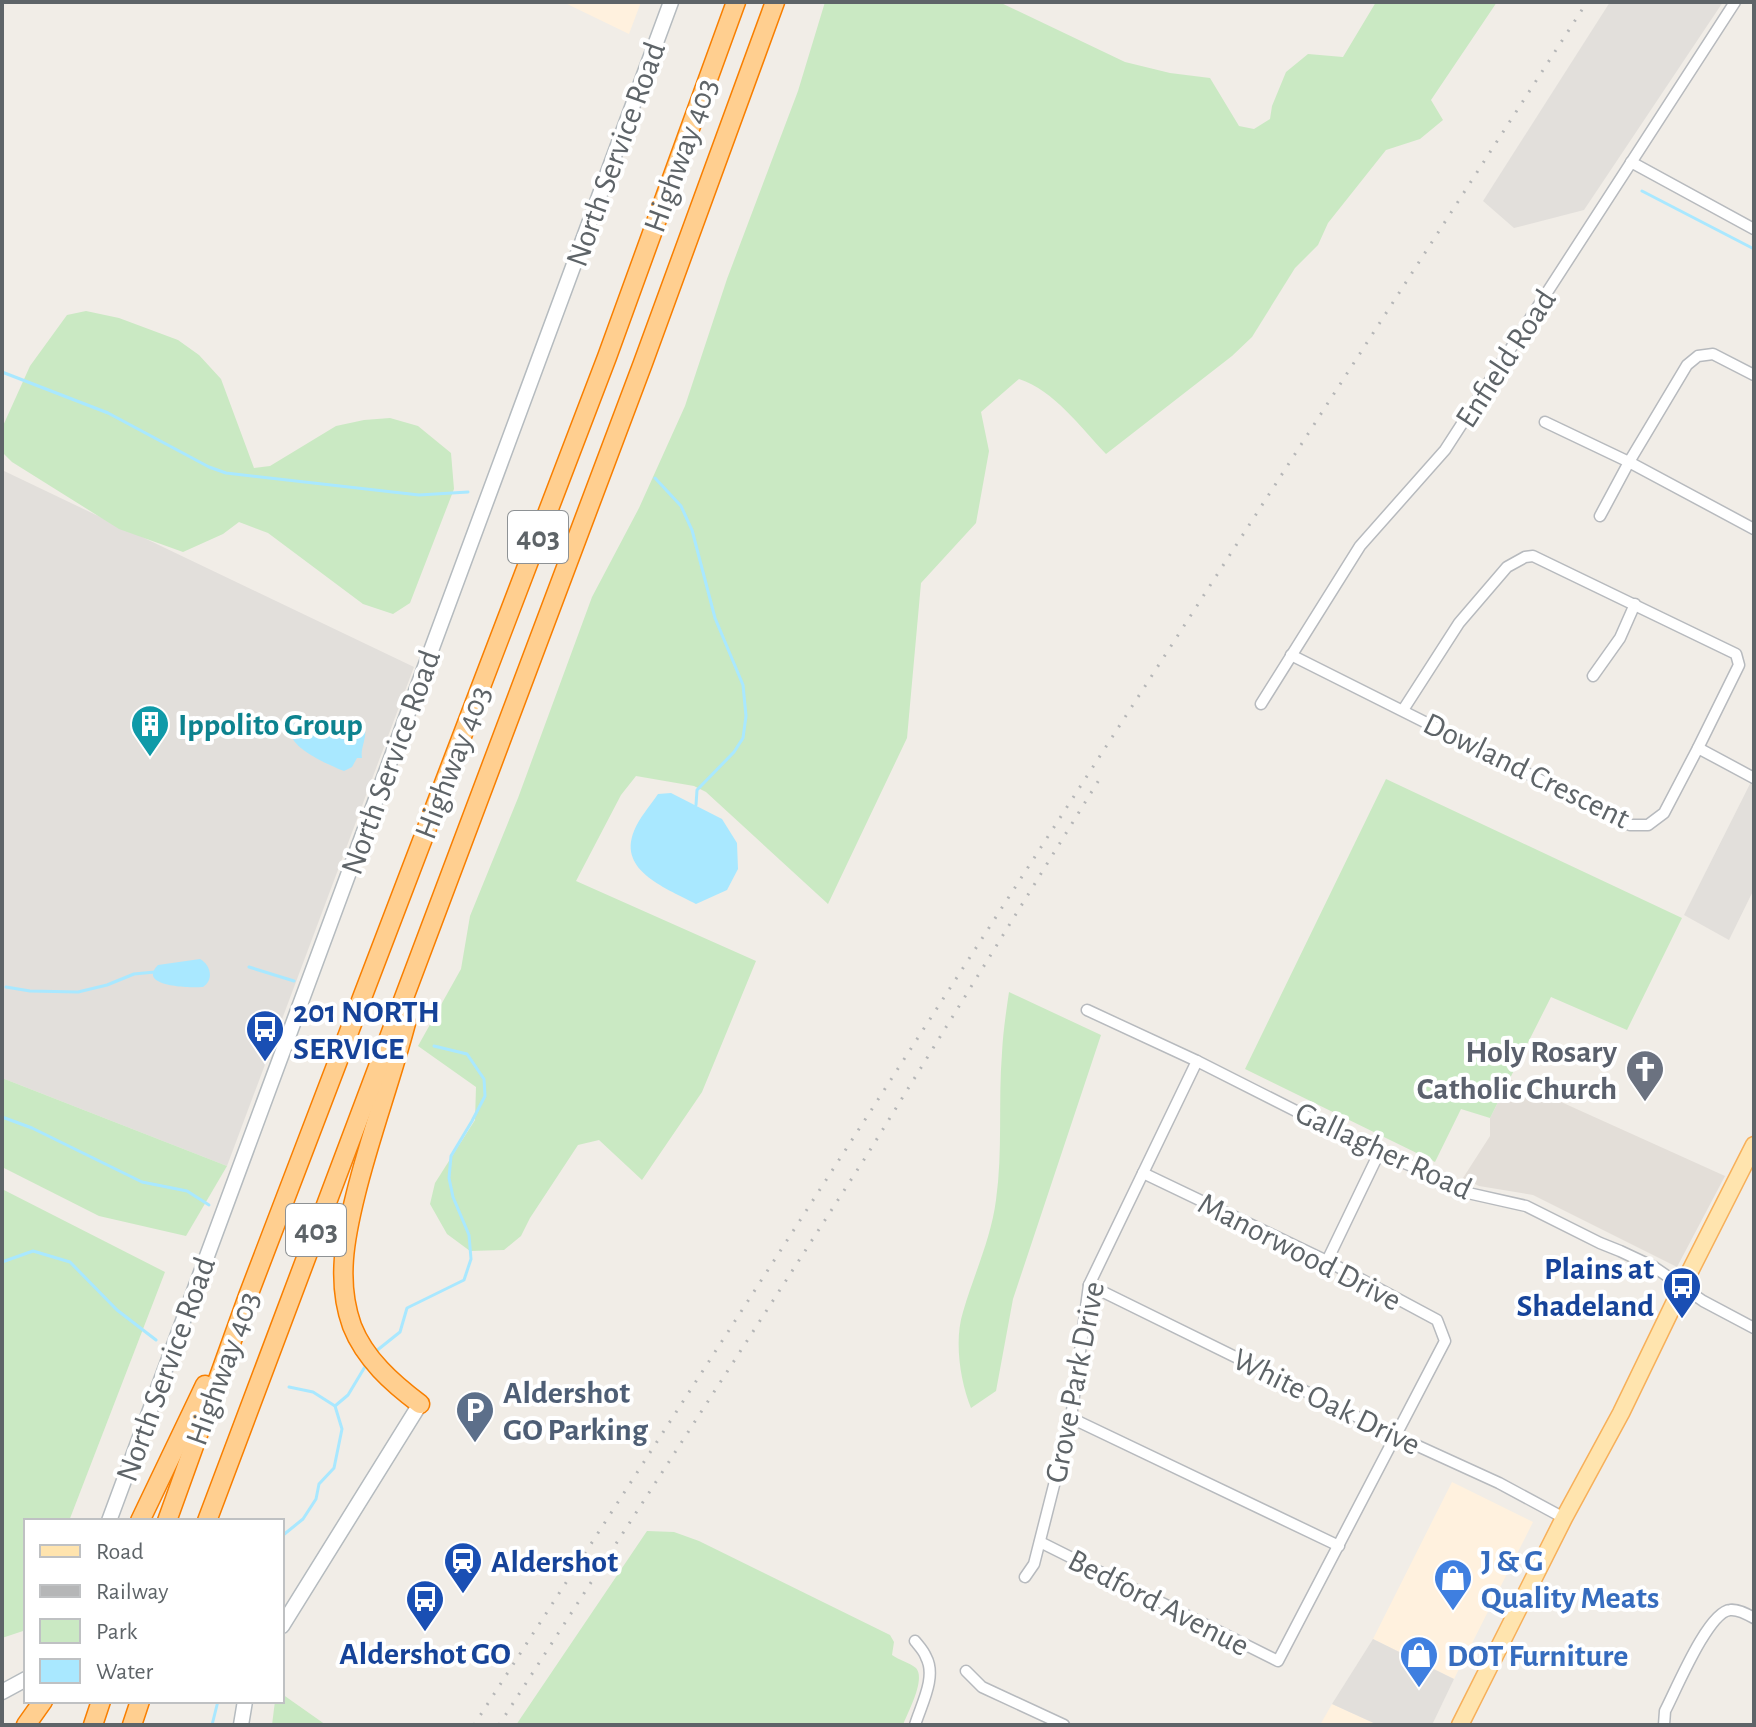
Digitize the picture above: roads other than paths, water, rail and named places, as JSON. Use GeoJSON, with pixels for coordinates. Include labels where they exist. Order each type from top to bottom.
{"type":"FeatureCollection","features":[{"type":"Feature","properties":{"kind":"highway","name":"Highway 403"},"geometry":{"type":"LineString","coordinates":[[168,1519],[248,1296],[607,357],[736,2]]}},
{"type":"Feature","properties":{"kind":"highway","name":"Highway 403"},"geometry":{"type":"LineString","coordinates":[[208,1519],[428,939],[775,2]]}},
{"type":"Feature","properties":{"kind":"highway"},"geometry":{"type":"LineString","coordinates":[[420,1404],[370,1357],[352,1327],[343,1281],[345,1237],[366,1152],[397,1059],[428,939]]}},
{"type":"Feature","properties":{"kind":"highway"},"geometry":{"type":"LineString","coordinates":[[141,1519],[248,1296]]}},
{"type":"Feature","properties":{"kind":"highway"},"geometry":{"type":"LineString","coordinates":[[26,1725],[42,1703]]}},
{"type":"Feature","properties":{"kind":"highway"},"geometry":{"type":"LineString","coordinates":[[93,1725],[100,1703]]}},
{"type":"Feature","properties":{"kind":"highway"},"geometry":{"type":"LineString","coordinates":[[132,1725],[139,1703]]}},
{"type":"Feature","properties":{"kind":"main road"},"geometry":{"type":"LineString","coordinates":[[1460,1725],[1564,1518],[1621,1413],[1754,1145]]}},
{"type":"Feature","properties":{"kind":"street","name":"North Service Road"},"geometry":{"type":"LineString","coordinates":[[110,1519],[671,2]]}},
{"type":"Feature","properties":{"kind":"street","name":"Enfield Road"},"geometry":{"type":"LineString","coordinates":[[1261,704],[1360,546],[1445,450],[1735,2]]}},
{"type":"Feature","properties":{"kind":"street"},"geometry":{"type":"LineString","coordinates":[[1631,162],[1754,229]]}},
{"type":"Feature","properties":{"kind":"street"},"geometry":{"type":"LineString","coordinates":[[1600,516],[1687,365],[1698,356],[1713,354],[1754,375]]}},
{"type":"Feature","properties":{"kind":"street"},"geometry":{"type":"LineString","coordinates":[[1545,422],[1629,462],[1754,529]]}},
{"type":"Feature","properties":{"kind":"street","name":"Dowland Crescent"},"geometry":{"type":"LineString","coordinates":[[1291,655],[1630,825],[1648,825],[1664,813],[1739,665],[1736,654],[1533,556],[1525,557],[1507,567],[1459,623],[1403,710]]}},
{"type":"Feature","properties":{"kind":"street"},"geometry":{"type":"LineString","coordinates":[[1593,676],[1620,638],[1635,604]]}},
{"type":"Feature","properties":{"kind":"street"},"geometry":{"type":"LineString","coordinates":[[1698,748],[1754,778]]}},
{"type":"Feature","properties":{"kind":"street","name":"Gallagher Road"},"geometry":{"type":"LineString","coordinates":[[1087,1010],[1197,1061],[1379,1153],[1437,1176],[1468,1193],[1526,1206],[1654,1267],[1703,1301],[1754,1328]]}},
{"type":"Feature","properties":{"kind":"street","name":"Grove Park Drive"},"geometry":{"type":"LineString","coordinates":[[1025,1577],[1034,1564],[1071,1418],[1089,1285],[1197,1061]]}},
{"type":"Feature","properties":{"kind":"street"},"geometry":{"type":"LineString","coordinates":[[1327,1261],[1379,1153]]}},
{"type":"Feature","properties":{"kind":"street","name":"Manorwood Drive"},"geometry":{"type":"LineString","coordinates":[[1143,1173],[1327,1261],[1437,1320],[1445,1341],[1396,1436]]}},
{"type":"Feature","properties":{"kind":"street","name":"White Oak Drive"},"geometry":{"type":"LineString","coordinates":[[1089,1285],[1396,1436],[1499,1483],[1564,1518]]}},
{"type":"Feature","properties":{"kind":"street"},"geometry":{"type":"LineString","coordinates":[[284,1623],[420,1404]]}},
{"type":"Feature","properties":{"kind":"street"},"geometry":{"type":"LineString","coordinates":[[1071,1418],[1339,1546],[1396,1436]]}},
{"type":"Feature","properties":{"kind":"street","name":"Bedford Avenue"},"geometry":{"type":"LineString","coordinates":[[1040,1542],[1278,1661],[1339,1546]]}},
{"type":"Feature","properties":{"kind":"street"},"geometry":{"type":"LineString","coordinates":[[1664,1725],[1665,1711],[1707,1628],[1721,1613],[1733,1609],[1754,1618]]}},
{"type":"Feature","properties":{"kind":"street"},"geometry":{"type":"LineString","coordinates":[[915,1641],[927,1657],[930,1679],[915,1725]]}},
{"type":"Feature","properties":{"kind":"street"},"geometry":{"type":"LineString","coordinates":[[966,1671],[982,1687],[1064,1725]]}},
{"type":"Feature","properties":{"kind":"street"},"geometry":{"type":"LineString","coordinates":[[2,1692],[24,1680]]}},
{"type":"Feature","properties":{"kind":"street"},"geometry":{"type":"LineString","coordinates":[[241,1725],[245,1703]]}},
{"type":"Feature","properties":{"kind":"water"},"geometry":{"type":"Polygon","coordinates":[[[351,721],[359,723],[365,730],[362,758],[357,758],[352,767],[344,771],[307,753],[291,735],[291,723],[316,726],[351,721]]]}},
{"type":"Feature","properties":{"kind":"water"},"geometry":{"type":"Polygon","coordinates":[[[671,793],[722,819],[737,843],[738,869],[727,890],[696,904],[648,877],[633,858],[631,845],[639,821],[658,794],[671,793]]]}},
{"type":"Feature","properties":{"kind":"water"},"geometry":{"type":"Polygon","coordinates":[[[200,959],[210,973],[209,981],[203,987],[168,985],[154,978],[153,972],[158,965],[200,959]]]}},
{"type":"Feature","properties":{"kind":"waterway"},"geometry":{"type":"LineString","coordinates":[[1642,191],[1754,249]]}},
{"type":"Feature","properties":{"kind":"waterway"},"geometry":{"type":"LineString","coordinates":[[2,372],[108,413],[226,473],[419,495],[468,492]]}},
{"type":"Feature","properties":{"kind":"waterway"},"geometry":{"type":"LineString","coordinates":[[655,478],[681,506],[692,530],[715,618],[743,685],[746,716],[743,738],[734,752],[697,790],[696,805]]}},
{"type":"Feature","properties":{"kind":"waterway"},"geometry":{"type":"LineString","coordinates":[[249,967],[294,981]]}},
{"type":"Feature","properties":{"kind":"waterway"},"geometry":{"type":"LineString","coordinates":[[6,987],[78,992],[134,974],[155,972]]}},
{"type":"Feature","properties":{"kind":"waterway"},"geometry":{"type":"LineString","coordinates":[[375,1352],[400,1332],[407,1308],[464,1280],[471,1259],[469,1235],[453,1197],[449,1178],[451,1156],[485,1096],[484,1079],[467,1054],[434,1046]]}},
{"type":"Feature","properties":{"kind":"waterway"},"geometry":{"type":"LineString","coordinates":[[2,1117],[32,1128],[142,1182],[187,1191],[209,1205]]}},
{"type":"Feature","properties":{"kind":"waterway"},"geometry":{"type":"LineString","coordinates":[[2,1262],[33,1251],[70,1262],[117,1310],[156,1340]]}},
{"type":"Feature","properties":{"kind":"waterway"},"geometry":{"type":"LineString","coordinates":[[335,1406],[348,1395],[366,1365]]}},
{"type":"Feature","properties":{"kind":"waterway"},"geometry":{"type":"LineString","coordinates":[[284,1534],[303,1519],[316,1499],[319,1484],[334,1468],[342,1429],[335,1406],[313,1392],[289,1387]]}},
{"type":"Feature","properties":{"kind":"waterway"},"geometry":{"type":"LineString","coordinates":[[212,1725],[218,1703]]}},
{"type":"Feature","properties":{"kind":"railway"},"geometry":{"type":"LineString","coordinates":[[474,1725],[1587,2]]}},
{"type":"Feature","properties":{"kind":"railway"},"geometry":{"type":"LineString","coordinates":[[499,1725],[867,1155],[1102,775]]}},
{"type":"Feature","properties":{"kind":"place","name":"Ippolito Group"},"geometry":{"type":"Point","coordinates":[150,758]}},
{"type":"Feature","properties":{"kind":"place","name":"201 NORTH SERVICE"},"geometry":{"type":"Point","coordinates":[265,1063]}},
{"type":"Feature","properties":{"kind":"place","name":"Holy Rosary Catholic Church"},"geometry":{"type":"Point","coordinates":[1645,1103]}},
{"type":"Feature","properties":{"kind":"place","name":"Plains at Shadeland"},"geometry":{"type":"Point","coordinates":[1682,1320]}},
{"type":"Feature","properties":{"kind":"place","name":"Aldershot GO Parking"},"geometry":{"type":"Point","coordinates":[475,1444]}},
{"type":"Feature","properties":{"kind":"place","name":"Aldershot"},"geometry":{"type":"Point","coordinates":[463,1595]}},
{"type":"Feature","properties":{"kind":"place","name":"J & G Quality Meats"},"geometry":{"type":"Point","coordinates":[1453,1612]}},
{"type":"Feature","properties":{"kind":"place","name":"Aldershot GO"},"geometry":{"type":"Point","coordinates":[425,1633]}},
{"type":"Feature","properties":{"kind":"place","name":"DOT Furniture"},"geometry":{"type":"Point","coordinates":[1419,1689]}}]}
